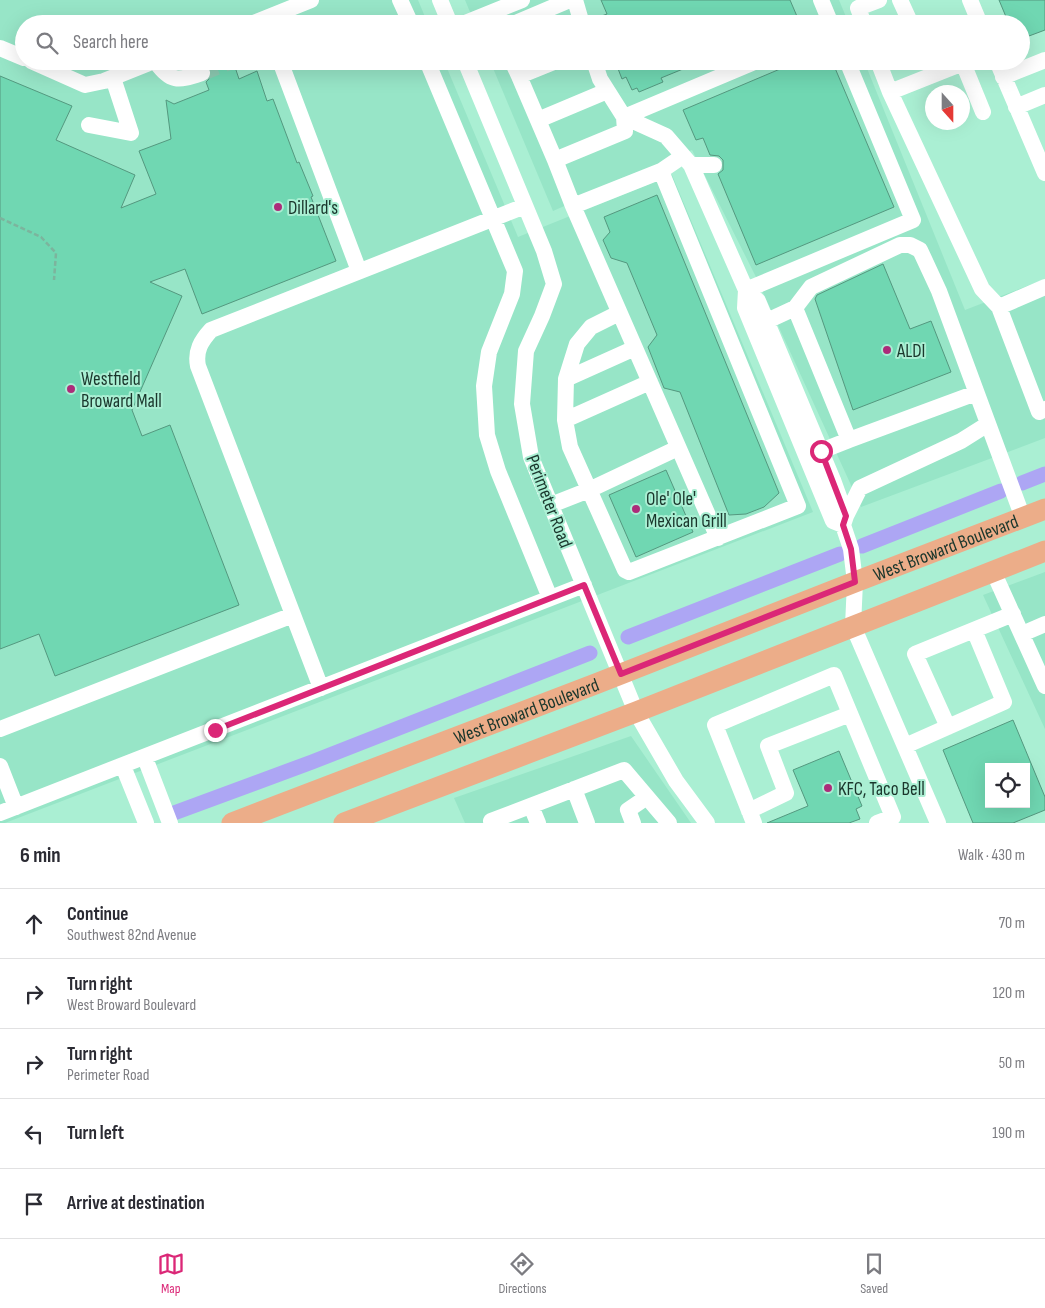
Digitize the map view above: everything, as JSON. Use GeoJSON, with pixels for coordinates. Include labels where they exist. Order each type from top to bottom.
{"type":"FeatureCollection","features":[{"type":"Feature","properties":{"kind":"main road","name":"West Broward Boulevard"},"geometry":{"type":"LineString","coordinates":[[232,823],[1045,509]]}},
{"type":"Feature","properties":{"kind":"main road","name":"West Broward Boulevard"},"geometry":{"type":"LineString","coordinates":[[344,823],[636,712],[1045,551]]}},
{"type":"Feature","properties":{"kind":"street"},"geometry":{"type":"LineString","coordinates":[[276,15],[311,0]]}},
{"type":"Feature","properties":{"kind":"street"},"geometry":{"type":"LineString","coordinates":[[400,0],[407,15]]}},
{"type":"Feature","properties":{"kind":"street"},"geometry":{"type":"LineString","coordinates":[[440,0],[446,15]]}},
{"type":"Feature","properties":{"kind":"street"},"geometry":{"type":"LineString","coordinates":[[477,15],[491,6],[522,0]]}},
{"type":"Feature","properties":{"kind":"street"},"geometry":{"type":"LineString","coordinates":[[534,15],[570,0]]}},
{"type":"Feature","properties":{"kind":"street"},"geometry":{"type":"LineString","coordinates":[[575,0],[579,15]]}},
{"type":"Feature","properties":{"kind":"street"},"geometry":{"type":"LineString","coordinates":[[821,0],[827,15]]}},
{"type":"Feature","properties":{"kind":"street"},"geometry":{"type":"LineString","coordinates":[[854,4],[879,0]]}},
{"type":"Feature","properties":{"kind":"street"},"geometry":{"type":"LineString","coordinates":[[900,0],[907,15]]}},
{"type":"Feature","properties":{"kind":"street"},"geometry":{"type":"LineString","coordinates":[[970,0],[976,15]]}},
{"type":"Feature","properties":{"kind":"street"},"geometry":{"type":"LineString","coordinates":[[0,48],[15,54]]}},
{"type":"Feature","properties":{"kind":"street"},"geometry":{"type":"LineString","coordinates":[[1030,66],[1045,60]]}},
{"type":"Feature","properties":{"kind":"street"},"geometry":{"type":"LineString","coordinates":[[51,70],[85,85],[113,78],[132,70]]}},
{"type":"Feature","properties":{"kind":"street"},"geometry":{"type":"LineString","coordinates":[[162,70],[166,75],[181,80],[202,73]]}},
{"type":"Feature","properties":{"kind":"street"},"geometry":{"type":"LineString","coordinates":[[283,70],[359,271]]}},
{"type":"Feature","properties":{"kind":"street"},"geometry":{"type":"LineString","coordinates":[[431,70],[514,271],[512,294],[489,352],[484,386],[487,435],[498,471],[550,598]]}},
{"type":"Feature","properties":{"kind":"street","name":"Perimeter Road"},"geometry":{"type":"LineString","coordinates":[[469,70],[544,251],[554,284],[526,351],[522,404],[531,457],[636,712],[671,773],[707,823]]}},
{"type":"Feature","properties":{"kind":"street"},"geometry":{"type":"LineString","coordinates":[[516,70],[619,313],[718,538]]}},
{"type":"Feature","properties":{"kind":"street"},"geometry":{"type":"LineString","coordinates":[[555,160],[625,131],[624,117],[600,79],[597,70]]}},
{"type":"Feature","properties":{"kind":"street"},"geometry":{"type":"LineString","coordinates":[[624,117],[735,70]]}},
{"type":"Feature","properties":{"kind":"street"},"geometry":{"type":"LineString","coordinates":[[746,290],[913,220],[851,70]]}},
{"type":"Feature","properties":{"kind":"street"},"geometry":{"type":"LineString","coordinates":[[881,70],[982,288],[998,307],[1039,412],[1045,409]]}},
{"type":"Feature","properties":{"kind":"street"},"geometry":{"type":"LineString","coordinates":[[890,92],[945,70]]}},
{"type":"Feature","properties":{"kind":"street"},"geometry":{"type":"LineString","coordinates":[[966,70],[983,112]]}},
{"type":"Feature","properties":{"kind":"street"},"geometry":{"type":"LineString","coordinates":[[1000,70],[1045,173]]}},
{"type":"Feature","properties":{"kind":"street"},"geometry":{"type":"LineString","coordinates":[[1003,77],[1020,70]]}},
{"type":"Feature","properties":{"kind":"street"},"geometry":{"type":"LineString","coordinates":[[89,125],[131,133],[113,78]]}},
{"type":"Feature","properties":{"kind":"street"},"geometry":{"type":"LineString","coordinates":[[538,120],[607,91]]}},
{"type":"Feature","properties":{"kind":"street"},"geometry":{"type":"LineString","coordinates":[[1016,107],[1045,95]]}},
{"type":"Feature","properties":{"kind":"street"},"geometry":{"type":"LineString","coordinates":[[624,117],[666,136],[687,161],[746,290],[758,300],[767,321],[833,521],[845,521]]}},
{"type":"Feature","properties":{"kind":"street"},"geometry":{"type":"LineString","coordinates":[[573,206],[687,161],[714,165]]}},
{"type":"Feature","properties":{"kind":"street"},"geometry":{"type":"LineString","coordinates":[[619,313],[591,327],[577,344],[566,379],[565,420],[570,447],[627,572],[798,506],[661,171]]}},
{"type":"Feature","properties":{"kind":"street"},"geometry":{"type":"LineString","coordinates":[[321,688],[198,366],[196,355],[202,340],[211,330],[525,206]]}},
{"type":"Feature","properties":{"kind":"street"},"geometry":{"type":"LineString","coordinates":[[767,321],[795,308],[811,287],[900,245],[910,245],[920,250],[939,291],[1023,518]]}},
{"type":"Feature","properties":{"kind":"street"},"geometry":{"type":"LineString","coordinates":[[998,307],[1045,287]]}},
{"type":"Feature","properties":{"kind":"street"},"geometry":{"type":"LineString","coordinates":[[746,290],[745,308],[795,408],[821,451],[845,521],[851,549],[855,582],[852,626],[938,823]]}},
{"type":"Feature","properties":{"kind":"street"},"geometry":{"type":"LineString","coordinates":[[795,308],[849,440]]}},
{"type":"Feature","properties":{"kind":"street"},"geometry":{"type":"LineString","coordinates":[[566,379],[635,348]]}},
{"type":"Feature","properties":{"kind":"street"},"geometry":{"type":"LineString","coordinates":[[565,420],[650,382]]}},
{"type":"Feature","properties":{"kind":"street"},"geometry":{"type":"LineString","coordinates":[[821,451],[976,393]]}},
{"type":"Feature","properties":{"kind":"street"},"geometry":{"type":"LineString","coordinates":[[845,521],[860,488],[961,441],[988,424]]}},
{"type":"Feature","properties":{"kind":"street"},"geometry":{"type":"LineString","coordinates":[[551,504],[589,490],[678,448]]}},
{"type":"Feature","properties":{"kind":"street"},"geometry":{"type":"LineString","coordinates":[[993,571],[1045,686]]}},
{"type":"Feature","properties":{"kind":"street"},"geometry":{"type":"LineString","coordinates":[[0,813],[584,585]]}},
{"type":"Feature","properties":{"kind":"street"},"geometry":{"type":"LineString","coordinates":[[948,727],[915,654],[1013,614]]}},
{"type":"Feature","properties":{"kind":"street"},"geometry":{"type":"LineString","coordinates":[[0,729],[293,615]]}},
{"type":"Feature","properties":{"kind":"street"},"geometry":{"type":"LineString","coordinates":[[1022,634],[1045,624]]}},
{"type":"Feature","properties":{"kind":"street"},"geometry":{"type":"LineString","coordinates":[[905,746],[1004,702],[974,630]]}},
{"type":"Feature","properties":{"kind":"street"},"geometry":{"type":"LineString","coordinates":[[850,714],[768,746],[786,793],[752,817],[715,725],[834,676],[893,816],[878,823]]}},
{"type":"Feature","properties":{"kind":"street"},"geometry":{"type":"LineString","coordinates":[[145,758],[170,823]]}},
{"type":"Feature","properties":{"kind":"street"},"geometry":{"type":"LineString","coordinates":[[0,766],[16,808]]}},
{"type":"Feature","properties":{"kind":"street"},"geometry":{"type":"LineString","coordinates":[[123,766],[146,823]]}},
{"type":"Feature","properties":{"kind":"street"},"geometry":{"type":"LineString","coordinates":[[492,823],[491,821],[624,770],[669,823]]}},
{"type":"Feature","properties":{"kind":"street"},"geometry":{"type":"LineString","coordinates":[[574,789],[587,823]]}},
{"type":"Feature","properties":{"kind":"street"},"geometry":{"type":"LineString","coordinates":[[633,823],[628,810],[647,798]]}},
{"type":"Feature","properties":{"kind":"street"},"geometry":{"type":"LineString","coordinates":[[531,806],[538,823]]}},
{"type":"Feature","properties":{"kind":"path"},"geometry":{"type":"LineString","coordinates":[[0,218],[41,237],[56,253],[54,280]]}},
{"type":"Feature","properties":{"kind":"shaded area"},"geometry":{"type":"Polygon","coordinates":[[[0,0],[418,0],[424,15],[15,15],[15,70],[448,70],[518,237],[672,175],[813,512],[5,823],[0,823],[0,0]]]}},
{"type":"Feature","properties":{"kind":"shaded area"},"geometry":{"type":"Polygon","coordinates":[[[465,0],[839,0],[845,15],[471,15],[465,0]]]}},
{"type":"Feature","properties":{"kind":"shaded area"},"geometry":{"type":"Polygon","coordinates":[[[494,70],[868,70],[965,310],[1045,279],[1045,438],[861,507],[755,275],[692,150],[553,211],[494,70]]]}},
{"type":"Feature","properties":{"kind":"shaded area"},"geometry":{"type":"Polygon","coordinates":[[[1045,572],[1045,729],[983,595],[1045,572]]]}},
{"type":"Feature","properties":{"kind":"shaded area"},"geometry":{"type":"Polygon","coordinates":[[[631,736],[691,823],[465,823],[454,798],[631,736]]]}},
{"type":"Feature","properties":{"kind":"building"},"geometry":{"type":"Polygon","coordinates":[[[601,0],[790,0],[796,15],[604,15],[607,14],[601,0]]]}},
{"type":"Feature","properties":{"kind":"building"},"geometry":{"type":"Polygon","coordinates":[[[999,0],[1045,0],[1045,30],[1030,36],[1030,15],[1005,15],[999,0]]]}},
{"type":"Feature","properties":{"kind":"building","name":"Westfield Broward Mall"},"geometry":{"type":"Polygon","coordinates":[[[211,70],[236,70],[239,79],[257,71],[267,101],[273,99],[297,163],[299,162],[313,196],[311,197],[336,261],[202,314],[185,269],[150,282],[182,296],[132,410],[142,436],[170,425],[239,605],[55,676],[39,634],[0,649],[0,76],[72,106],[56,140],[135,175],[121,208],[156,194],[139,151],[171,139],[166,100],[174,104],[209,90],[206,82],[212,76],[211,70]]]}},
{"type":"Feature","properties":{"kind":"building"},"geometry":{"type":"Polygon","coordinates":[[[618,70],[680,70],[661,78],[663,82],[639,92],[637,88],[632,90],[626,77],[622,79],[618,70]]]}},
{"type":"Feature","properties":{"kind":"building"},"geometry":{"type":"Polygon","coordinates":[[[778,70],[836,70],[894,207],[756,265],[718,174],[723,170],[723,160],[719,156],[710,155],[703,138],[696,140],[683,110],[778,70]]]}},
{"type":"Feature","properties":{"kind":"building"},"geometry":{"type":"Polygon","coordinates":[[[657,195],[779,493],[764,507],[746,514],[729,515],[680,392],[664,388],[648,347],[657,335],[627,263],[611,258],[603,240],[610,232],[604,217],[657,195]]]}},
{"type":"Feature","properties":{"kind":"building","name":"ALDI"},"geometry":{"type":"Polygon","coordinates":[[[883,264],[910,329],[931,321],[951,372],[853,410],[815,299],[817,295],[883,264]]]}},
{"type":"Feature","properties":{"kind":"building"},"geometry":{"type":"Polygon","coordinates":[[[666,470],[693,532],[636,557],[609,495],[666,470]]]}},
{"type":"Feature","properties":{"kind":"building"},"geometry":{"type":"Polygon","coordinates":[[[1013,720],[1045,797],[1045,810],[1013,823],[973,823],[943,750],[1013,720]]]}},
{"type":"Feature","properties":{"kind":"building","name":"KFC, Taco Bell"},"geometry":{"type":"Polygon","coordinates":[[[839,751],[862,806],[856,809],[860,819],[849,823],[767,823],[808,806],[793,770],[839,751]]]}},
{"type":"Feature","properties":{"kind":"waterway"},"geometry":{"type":"LineString","coordinates":[[1022,483],[1045,474]]}},
{"type":"Feature","properties":{"kind":"waterway"},"geometry":{"type":"LineString","coordinates":[[862,546],[1001,491]]}},
{"type":"Feature","properties":{"kind":"waterway"},"geometry":{"type":"LineString","coordinates":[[628,637],[840,554]]}},
{"type":"Feature","properties":{"kind":"waterway"},"geometry":{"type":"LineString","coordinates":[[174,813],[312,762],[590,653]]}},
{"type":"Feature","properties":{"kind":"tunnel"},"geometry":{"type":"LineString","coordinates":[[202,73],[210,70]]}},
{"type":"Feature","properties":{"kind":"place","name":"Dillard's"},"geometry":{"type":"Point","coordinates":[278,207]}},
{"type":"Feature","properties":{"kind":"place","name":"ALDI"},"geometry":{"type":"Point","coordinates":[887,350]}},
{"type":"Feature","properties":{"kind":"place","name":"Westfield Broward Mall"},"geometry":{"type":"Point","coordinates":[71,389]}},
{"type":"Feature","properties":{"kind":"place","name":"Ole' Ole' Mexican Grill"},"geometry":{"type":"Point","coordinates":[636,509]}},
{"type":"Feature","properties":{"kind":"place","name":"KFC, Taco Bell"},"geometry":{"type":"Point","coordinates":[828,788]}},
{"type":"Feature","properties":{"kind":"route"},"geometry":{"type":"LineString","coordinates":[[215,730],[584,585],[621,674],[855,582],[851,549],[843,525],[846,516],[821,451]]}}]}
